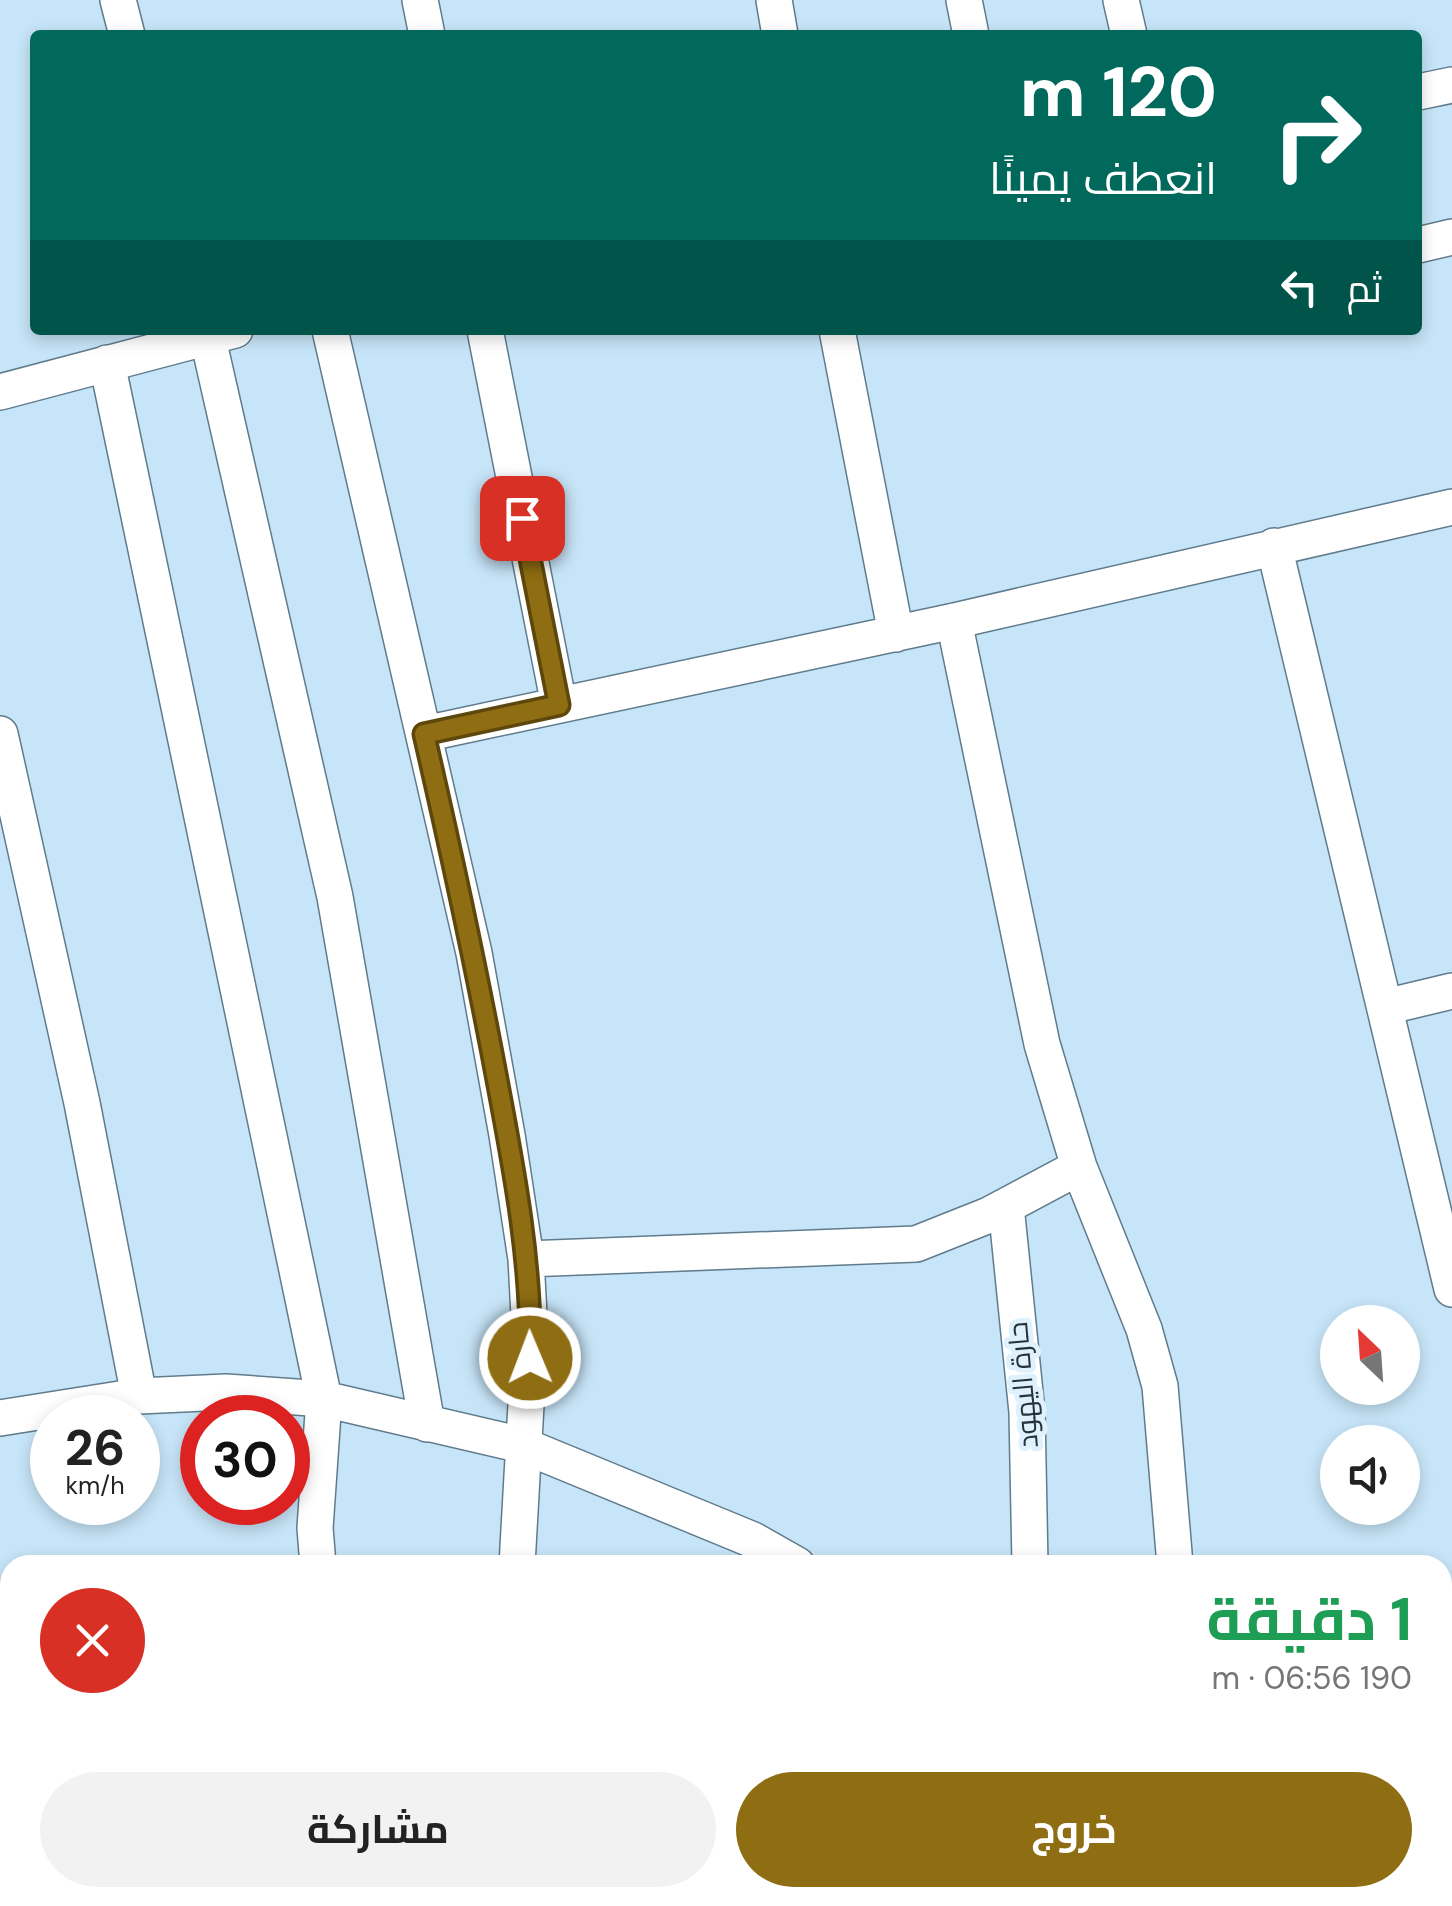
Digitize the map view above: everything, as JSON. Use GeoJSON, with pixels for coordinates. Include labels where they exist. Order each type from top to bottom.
{"type":"FeatureCollection","features":[{"type":"Feature","properties":{"kind":"street"},"geometry":{"type":"LineString","coordinates":[[118,0],[126,30]]}},
{"type":"Feature","properties":{"kind":"street"},"geometry":{"type":"LineString","coordinates":[[420,0],[425,30]]}},
{"type":"Feature","properties":{"kind":"street"},"geometry":{"type":"LineString","coordinates":[[774,0],[779,30]]}},
{"type":"Feature","properties":{"kind":"street"},"geometry":{"type":"LineString","coordinates":[[964,0],[970,30]]}},
{"type":"Feature","properties":{"kind":"street"},"geometry":{"type":"LineString","coordinates":[[1121,0],[1127,30]]}},
{"type":"Feature","properties":{"kind":"street"},"geometry":{"type":"LineString","coordinates":[[1422,91],[1452,85]]}},
{"type":"Feature","properties":{"kind":"street"},"geometry":{"type":"LineString","coordinates":[[1422,243],[1452,237]]}},
{"type":"Feature","properties":{"kind":"street"},"geometry":{"type":"LineString","coordinates":[[0,392],[205,335]]}},
{"type":"Feature","properties":{"kind":"street"},"geometry":{"type":"LineString","coordinates":[[217,335],[335,896],[426,1424]]}},
{"type":"Feature","properties":{"kind":"street"},"geometry":{"type":"LineString","coordinates":[[331,335],[474,954],[526,1259],[530,1381],[522,1445],[517,1555]]}},
{"type":"Feature","properties":{"kind":"street"},"geometry":{"type":"LineString","coordinates":[[486,335],[559,705]]}},
{"type":"Feature","properties":{"kind":"street"},"geometry":{"type":"LineString","coordinates":[[838,335],[896,634]]}},
{"type":"Feature","properties":{"kind":"street"},"geometry":{"type":"LineString","coordinates":[[107,363],[324,1399],[315,1528],[317,1555]]}},
{"type":"Feature","properties":{"kind":"street"},"geometry":{"type":"LineString","coordinates":[[424,734],[954,622],[1452,507]]}},
{"type":"Feature","properties":{"kind":"street"},"geometry":{"type":"LineString","coordinates":[[1274,546],[1452,1289]]}},
{"type":"Feature","properties":{"kind":"street"},"geometry":{"type":"LineString","coordinates":[[954,622],[1042,1044],[1079,1167],[1144,1329],[1160,1386],[1174,1555]]}},
{"type":"Feature","properties":{"kind":"street"},"geometry":{"type":"LineString","coordinates":[[0,734],[82,1103],[139,1395]]}},
{"type":"Feature","properties":{"kind":"street"},"geometry":{"type":"LineString","coordinates":[[1385,1008],[1452,991]]}},
{"type":"Feature","properties":{"kind":"street"},"geometry":{"type":"LineString","coordinates":[[526,1259],[916,1244],[1006,1206],[1079,1167]]}},
{"type":"Feature","properties":{"kind":"street","name":"حارة اليهود"},"geometry":{"type":"LineString","coordinates":[[1006,1206],[1026,1412],[1030,1555]]}},
{"type":"Feature","properties":{"kind":"street"},"geometry":{"type":"LineString","coordinates":[[160,1395],[226,1392],[324,1399],[522,1445],[752,1540],[779,1555]]}},
{"type":"Feature","properties":{"kind":"street"},"geometry":{"type":"LineString","coordinates":[[0,1418],[30,1413]]}},
{"type":"Feature","properties":{"kind":"route"},"geometry":{"type":"LineString","coordinates":[[522,518],[559,705],[424,734],[474,954],[508,1135],[526,1259],[530,1358]]}}]}
